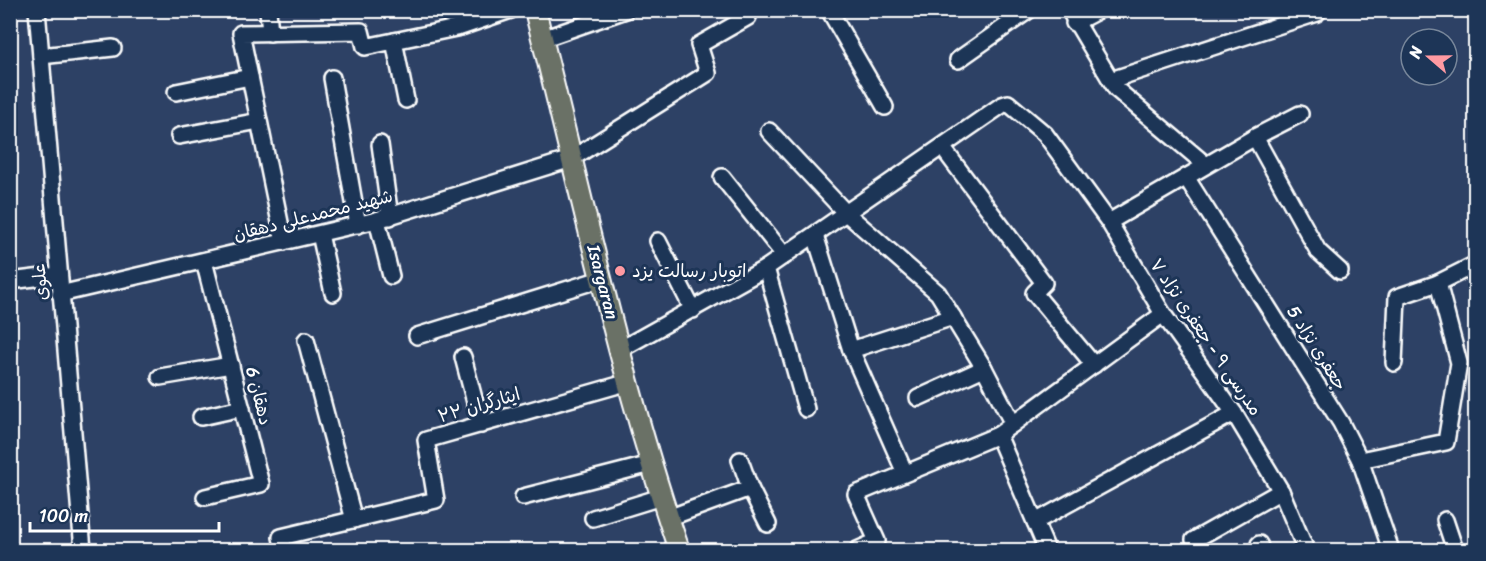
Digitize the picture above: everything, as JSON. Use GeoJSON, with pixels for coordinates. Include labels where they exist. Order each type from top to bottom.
{"type":"FeatureCollection","features":[{"type":"Feature","properties":{"kind":"main road","name":"Isargaran"},"geometry":{"type":"LineString","coordinates":[[535,10],[629,382],[651,464],[679,550]]}},
{"type":"Feature","properties":{"kind":"street","name":"علوی"},"geometry":{"type":"LineString","coordinates":[[37,10],[83,550]]}},
{"type":"Feature","properties":{"kind":"street"},"geometry":{"type":"LineString","coordinates":[[268,10],[270,33]]}},
{"type":"Feature","properties":{"kind":"street"},"geometry":{"type":"LineString","coordinates":[[284,242],[241,33],[361,31],[365,47],[461,27],[511,10]]}},
{"type":"Feature","properties":{"kind":"street"},"geometry":{"type":"LineString","coordinates":[[543,39],[626,10]]}},
{"type":"Feature","properties":{"kind":"street"},"geometry":{"type":"LineString","coordinates":[[829,10],[885,107]]}},
{"type":"Feature","properties":{"kind":"street"},"geometry":{"type":"LineString","coordinates":[[958,60],[1029,10]]}},
{"type":"Feature","properties":{"kind":"street"},"geometry":{"type":"LineString","coordinates":[[1099,10],[1072,17],[1116,89],[1206,165]]}},
{"type":"Feature","properties":{"kind":"street"},"geometry":{"type":"LineString","coordinates":[[1111,81],[1317,13]]}},
{"type":"Feature","properties":{"kind":"street","name":"شهید محمدعلی دهقان"},"geometry":{"type":"LineString","coordinates":[[60,294],[358,225],[571,159],[708,73],[699,45],[748,17]]}},
{"type":"Feature","properties":{"kind":"street"},"geometry":{"type":"LineString","coordinates":[[394,41],[406,100]]}},
{"type":"Feature","properties":{"kind":"street"},"geometry":{"type":"LineString","coordinates":[[40,57],[114,48]]}},
{"type":"Feature","properties":{"kind":"street"},"geometry":{"type":"LineString","coordinates":[[176,92],[250,77]]}},
{"type":"Feature","properties":{"kind":"street"},"geometry":{"type":"LineString","coordinates":[[332,78],[358,225]]}},
{"type":"Feature","properties":{"kind":"street","name":"مدرسی ۹ - جعفری نژاد ۷"},"geometry":{"type":"LineString","coordinates":[[942,147],[1008,103],[1045,134],[1108,222],[1163,314],[1234,413],[1281,491],[1306,550]]}},
{"type":"Feature","properties":{"kind":"street"},"geometry":{"type":"LineString","coordinates":[[1108,222],[1255,137],[1300,114]]}},
{"type":"Feature","properties":{"kind":"street"},"geometry":{"type":"LineString","coordinates":[[179,136],[259,121]]}},
{"type":"Feature","properties":{"kind":"street"},"geometry":{"type":"LineString","coordinates":[[768,131],[846,213],[938,293],[984,368],[1013,424]]}},
{"type":"Feature","properties":{"kind":"street"},"geometry":{"type":"LineString","coordinates":[[1255,137],[1318,251],[1340,270]]}},
{"type":"Feature","properties":{"kind":"street"},"geometry":{"type":"LineString","coordinates":[[380,144],[383,218],[391,276]]}},
{"type":"Feature","properties":{"kind":"street"},"geometry":{"type":"LineString","coordinates":[[621,349],[766,268],[942,147],[1044,283],[1034,293],[1094,365]]}},
{"type":"Feature","properties":{"kind":"street"},"geometry":{"type":"LineString","coordinates":[[722,177],[785,256]]}},
{"type":"Feature","properties":{"kind":"street","name":"جعفری نژاد 5"},"geometry":{"type":"LineString","coordinates":[[1186,177],[1341,423],[1360,460],[1391,550]]}},
{"type":"Feature","properties":{"kind":"street"},"geometry":{"type":"LineString","coordinates":[[320,234],[333,293]]}},
{"type":"Feature","properties":{"kind":"street"},"geometry":{"type":"LineString","coordinates":[[815,235],[851,350],[905,473]]}},
{"type":"Feature","properties":{"kind":"street"},"geometry":{"type":"LineString","coordinates":[[658,240],[693,310]]}},
{"type":"Feature","properties":{"kind":"street","name":"دهقان 6"},"geometry":{"type":"LineString","coordinates":[[204,261],[261,484],[205,497]]}},
{"type":"Feature","properties":{"kind":"street"},"geometry":{"type":"LineString","coordinates":[[1394,363],[1397,297],[1438,283],[1476,264]]}},
{"type":"Feature","properties":{"kind":"street"},"geometry":{"type":"LineString","coordinates":[[766,268],[806,409]]}},
{"type":"Feature","properties":{"kind":"street"},"geometry":{"type":"LineString","coordinates":[[10,281],[59,275]]}},
{"type":"Feature","properties":{"kind":"street"},"geometry":{"type":"LineString","coordinates":[[417,336],[602,279]]}},
{"type":"Feature","properties":{"kind":"street"},"geometry":{"type":"LineString","coordinates":[[1360,460],[1446,442],[1460,363],[1438,283]]}},
{"type":"Feature","properties":{"kind":"street"},"geometry":{"type":"LineString","coordinates":[[857,550],[877,541],[856,494],[998,435],[1163,314]]}},
{"type":"Feature","properties":{"kind":"street"},"geometry":{"type":"LineString","coordinates":[[851,350],[952,317]]}},
{"type":"Feature","properties":{"kind":"street"},"geometry":{"type":"LineString","coordinates":[[306,340],[354,520]]}},
{"type":"Feature","properties":{"kind":"street"},"geometry":{"type":"LineString","coordinates":[[463,357],[481,425]]}},
{"type":"Feature","properties":{"kind":"street"},"geometry":{"type":"LineString","coordinates":[[160,376],[231,365]]}},
{"type":"Feature","properties":{"kind":"street"},"geometry":{"type":"LineString","coordinates":[[918,398],[984,368]]}},
{"type":"Feature","properties":{"kind":"street","name":"ایثارگران ۲۲"},"geometry":{"type":"LineString","coordinates":[[284,550],[281,537],[436,500],[426,440],[629,382]]}},
{"type":"Feature","properties":{"kind":"street"},"geometry":{"type":"LineString","coordinates":[[201,417],[242,408]]}},
{"type":"Feature","properties":{"kind":"street"},"geometry":{"type":"LineString","coordinates":[[1035,522],[1234,413]]}},
{"type":"Feature","properties":{"kind":"street"},"geometry":{"type":"LineString","coordinates":[[998,435],[1047,550]]}},
{"type":"Feature","properties":{"kind":"street"},"geometry":{"type":"LineString","coordinates":[[740,460],[750,488],[768,524]]}},
{"type":"Feature","properties":{"kind":"street"},"geometry":{"type":"LineString","coordinates":[[523,497],[651,464]]}},
{"type":"Feature","properties":{"kind":"street"},"geometry":{"type":"LineString","coordinates":[[668,518],[750,488]]}},
{"type":"Feature","properties":{"kind":"street"},"geometry":{"type":"LineString","coordinates":[[1196,550],[1194,540],[1281,491]]}},
{"type":"Feature","properties":{"kind":"street"},"geometry":{"type":"LineString","coordinates":[[593,518],[661,497]]}},
{"type":"Feature","properties":{"kind":"street"},"geometry":{"type":"LineString","coordinates":[[1445,520],[1455,550]]}},
{"type":"Feature","properties":{"kind":"place","name":"اتوبار رسالت یزد"},"geometry":{"type":"Point","coordinates":[620,271]}}]}
